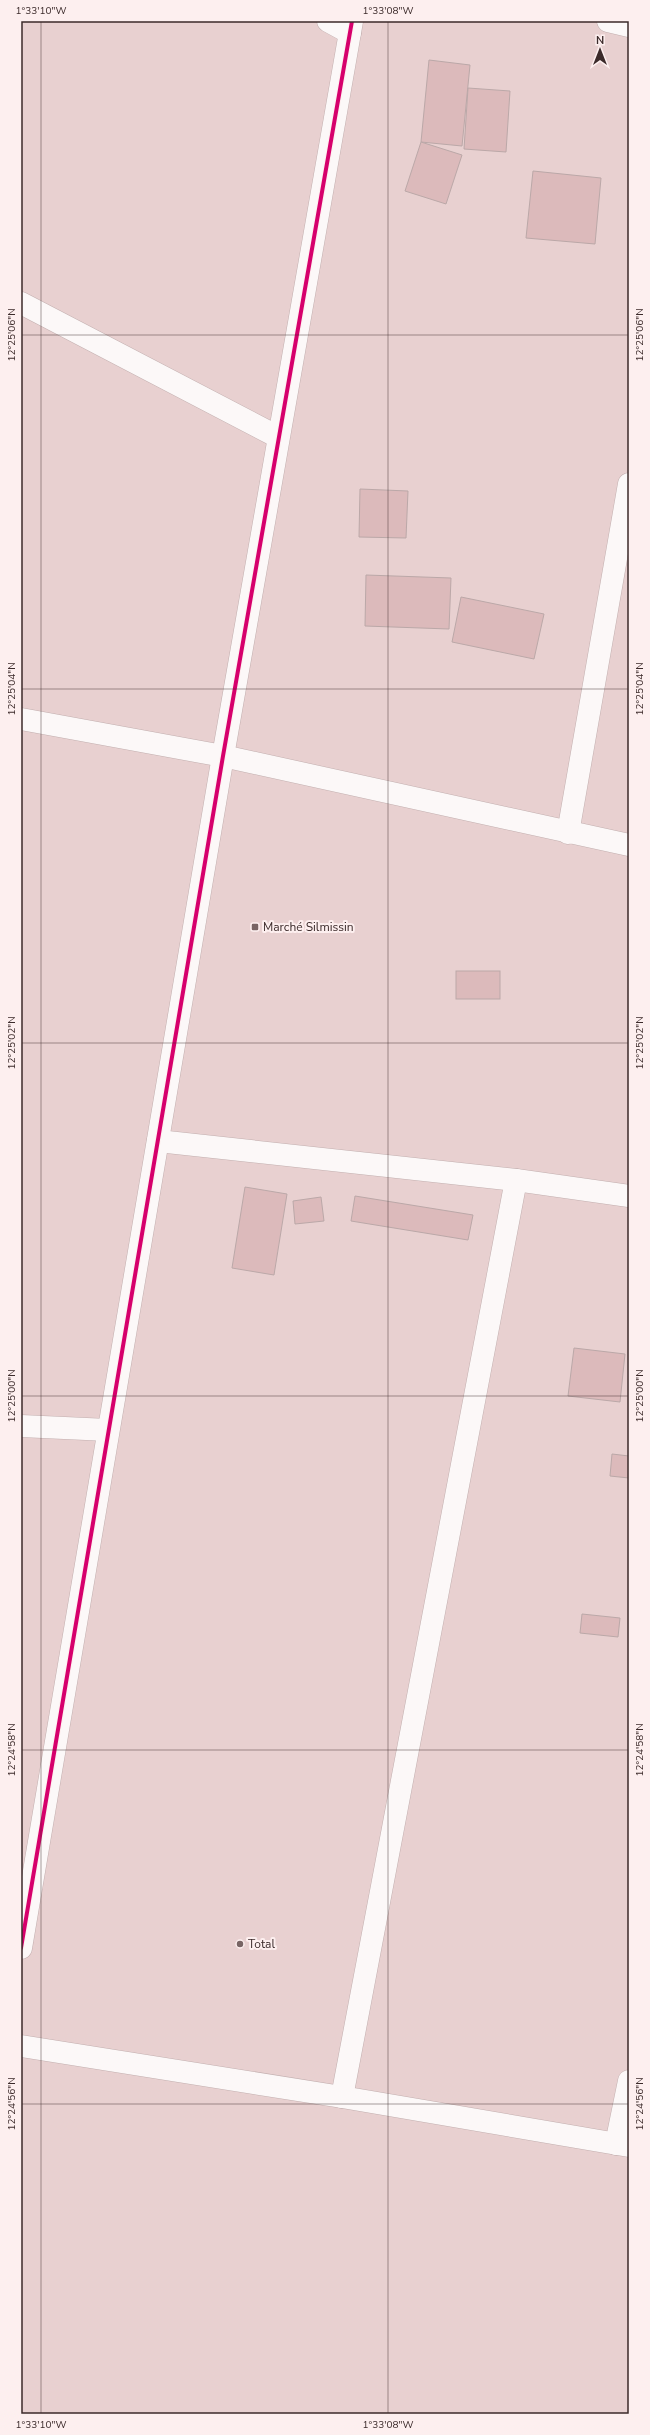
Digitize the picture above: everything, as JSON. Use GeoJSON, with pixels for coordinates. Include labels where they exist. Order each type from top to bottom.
{"type":"FeatureCollection","features":[{"type":"Feature","properties":{"kind":"street"},"geometry":{"type":"LineString","coordinates":[[21,1948],[223,756],[351,27],[328,21]]}},
{"type":"Feature","properties":{"kind":"street"},"geometry":{"type":"LineString","coordinates":[[608,21],[629,26]]}},
{"type":"Feature","properties":{"kind":"street"},"geometry":{"type":"LineString","coordinates":[[21,303],[278,436]]}},
{"type":"Feature","properties":{"kind":"street"},"geometry":{"type":"LineString","coordinates":[[568,833],[629,484]]}},
{"type":"Feature","properties":{"kind":"street"},"geometry":{"type":"LineString","coordinates":[[21,719],[223,756],[629,846]]}},
{"type":"Feature","properties":{"kind":"street"},"geometry":{"type":"LineString","coordinates":[[158,1141],[516,1180],[629,1196]]}},
{"type":"Feature","properties":{"kind":"street"},"geometry":{"type":"LineString","coordinates":[[342,2097],[516,1180]]}},
{"type":"Feature","properties":{"kind":"street"},"geometry":{"type":"LineString","coordinates":[[21,1426],[108,1430]]}},
{"type":"Feature","properties":{"kind":"street"},"geometry":{"type":"LineString","coordinates":[[21,2046],[342,2097],[623,2145],[629,2081]]}},
{"type":"Feature","properties":{"kind":"building"},"geometry":{"type":"Polygon","coordinates":[[[429,60],[470,65],[462,146],[421,142],[429,60]]]}},
{"type":"Feature","properties":{"kind":"building"},"geometry":{"type":"Polygon","coordinates":[[[468,88],[510,91],[506,152],[464,149],[468,88]]]}},
{"type":"Feature","properties":{"kind":"building"},"geometry":{"type":"Polygon","coordinates":[[[421,142],[462,155],[446,204],[405,191],[421,142]]]}},
{"type":"Feature","properties":{"kind":"building"},"geometry":{"type":"Polygon","coordinates":[[[533,171],[601,178],[595,244],[526,238],[533,171]]]}},
{"type":"Feature","properties":{"kind":"building"},"geometry":{"type":"Polygon","coordinates":[[[360,489],[408,491],[406,538],[359,537],[360,489]]]}},
{"type":"Feature","properties":{"kind":"building"},"geometry":{"type":"Polygon","coordinates":[[[366,575],[451,578],[449,629],[365,626],[366,575]]]}},
{"type":"Feature","properties":{"kind":"building"},"geometry":{"type":"Polygon","coordinates":[[[461,597],[544,614],[534,659],[452,642],[461,597]]]}},
{"type":"Feature","properties":{"kind":"building"},"geometry":{"type":"Polygon","coordinates":[[[456,971],[500,971],[500,999],[456,999],[456,971]]]}},
{"type":"Feature","properties":{"kind":"building"},"geometry":{"type":"Polygon","coordinates":[[[245,1187],[287,1194],[274,1275],[232,1268],[245,1187]]]}},
{"type":"Feature","properties":{"kind":"building"},"geometry":{"type":"Polygon","coordinates":[[[355,1196],[473,1215],[468,1240],[351,1221],[355,1196]]]}},
{"type":"Feature","properties":{"kind":"building"},"geometry":{"type":"Polygon","coordinates":[[[321,1197],[324,1221],[295,1224],[293,1201],[321,1197]]]}},
{"type":"Feature","properties":{"kind":"building"},"geometry":{"type":"Polygon","coordinates":[[[574,1348],[625,1354],[620,1402],[568,1396],[574,1348]]]}},
{"type":"Feature","properties":{"kind":"building"},"geometry":{"type":"Polygon","coordinates":[[[612,1454],[629,1456],[629,1478],[610,1476],[612,1454]]]}},
{"type":"Feature","properties":{"kind":"building"},"geometry":{"type":"Polygon","coordinates":[[[582,1614],[620,1618],[618,1637],[580,1633],[582,1614]]]}},
{"type":"Feature","properties":{"kind":"cycle path"},"geometry":{"type":"LineString","coordinates":[[21,1948],[223,756],[352,21]]}},
{"type":"Feature","properties":{"kind":"place","name":"Marché Silmissin"},"geometry":{"type":"Point","coordinates":[255,927]}},
{"type":"Feature","properties":{"kind":"place","name":"Total"},"geometry":{"type":"Point","coordinates":[240,1944]}}]}
